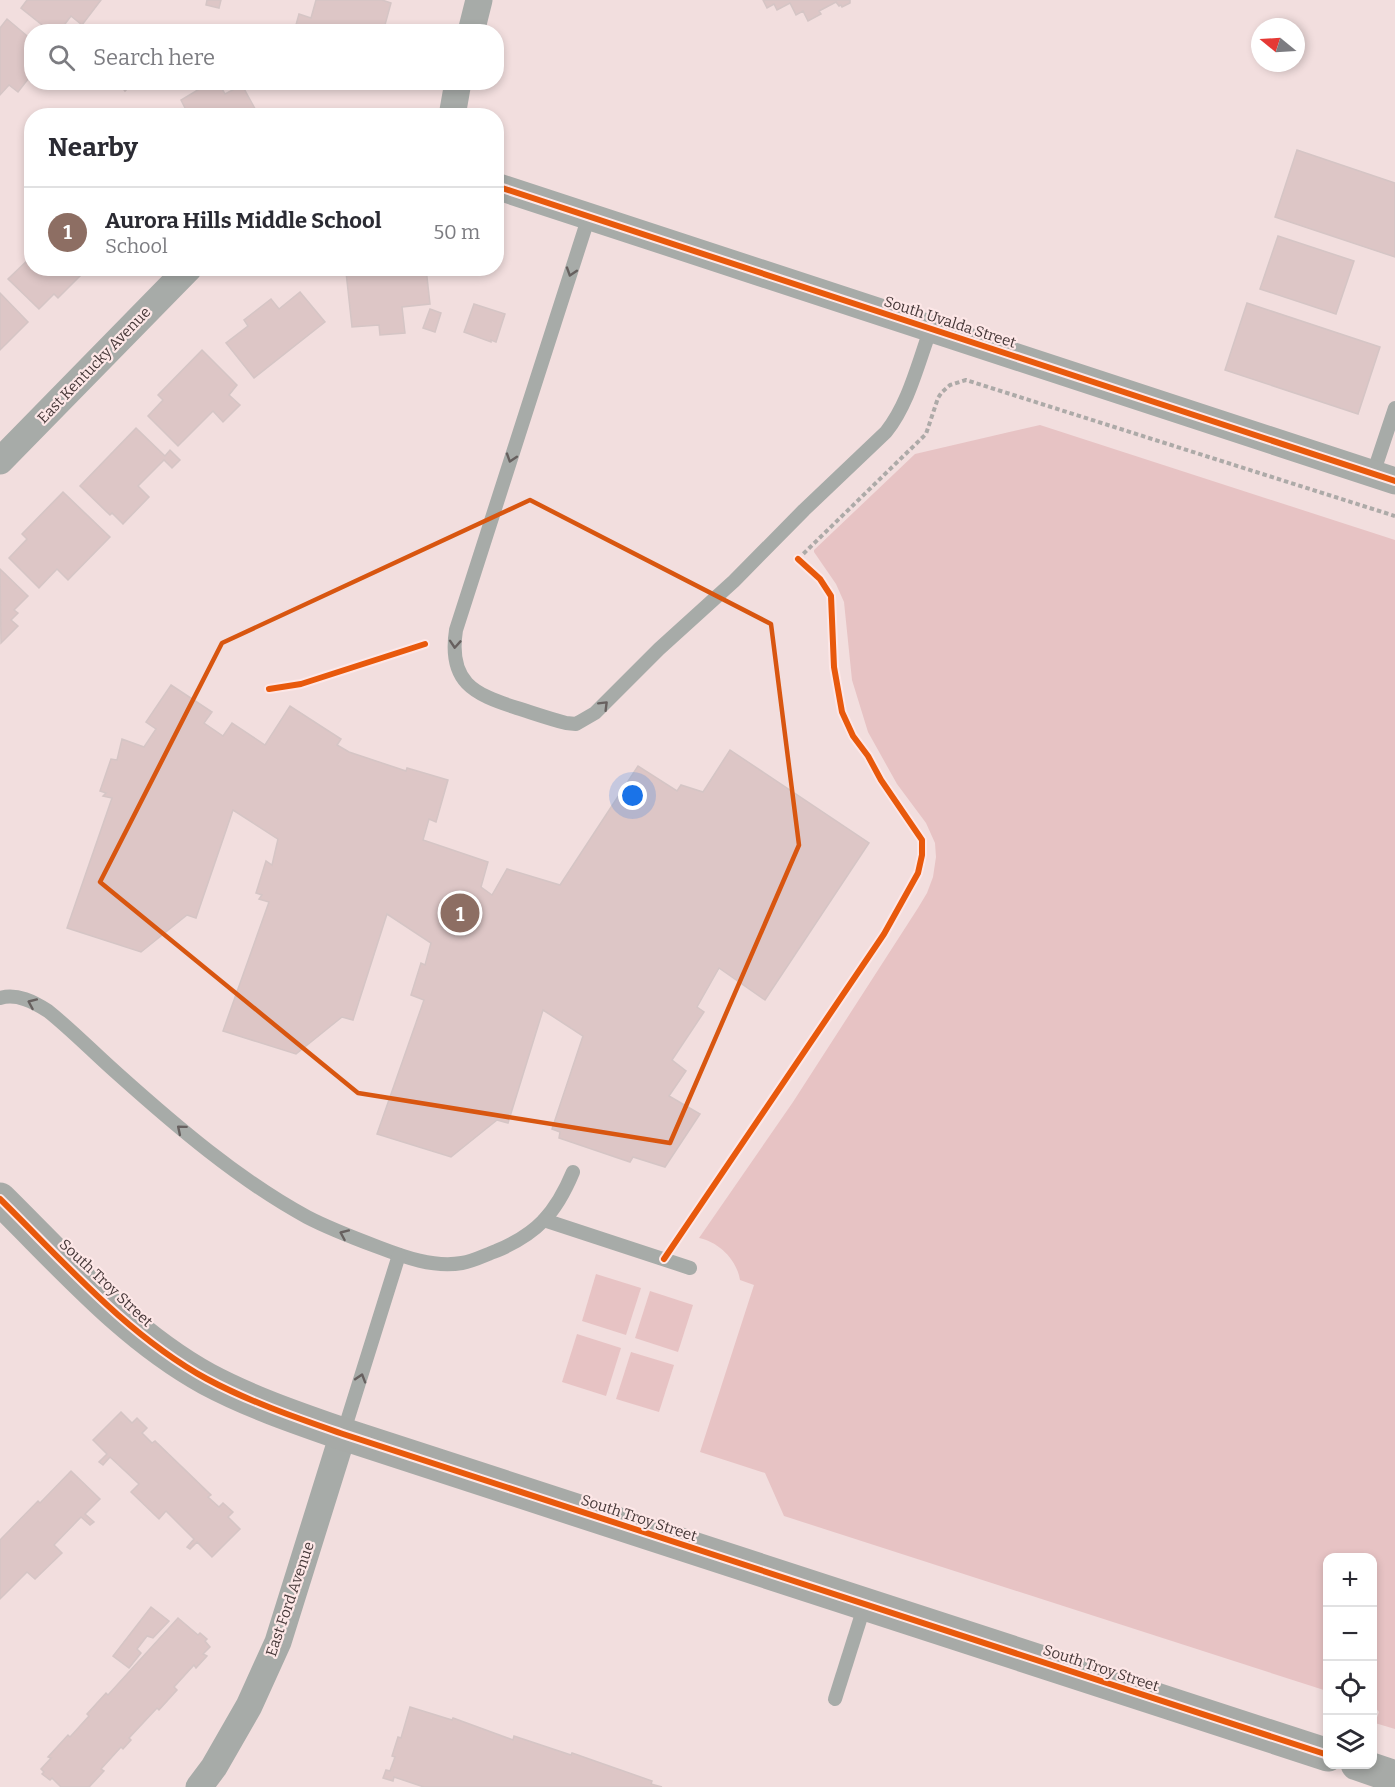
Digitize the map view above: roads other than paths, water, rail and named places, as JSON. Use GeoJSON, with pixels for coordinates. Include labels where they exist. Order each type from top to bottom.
{"type":"FeatureCollection","features":[{"type":"Feature","properties":{"kind":"street"},"geometry":{"type":"LineString","coordinates":[[473,24],[479,0]]}},
{"type":"Feature","properties":{"kind":"street"},"geometry":{"type":"LineString","coordinates":[[453,108],[457,90]]}},
{"type":"Feature","properties":{"kind":"street","name":"South Uvalda Street"},"geometry":{"type":"LineString","coordinates":[[504,189],[1384,477]]}},
{"type":"Feature","properties":{"kind":"street","name":"East Kentucky Avenue"},"geometry":{"type":"LineString","coordinates":[[0,461],[181,276]]}},
{"type":"Feature","properties":{"kind":"street","name":"South Troy Street"},"geometry":{"type":"LineString","coordinates":[[0,1199],[117,1314],[180,1362],[237,1394],[343,1434],[1323,1753]]}},
{"type":"Feature","properties":{"kind":"street","name":"East Ford Avenue"},"geometry":{"type":"LineString","coordinates":[[199,1787],[214,1767],[249,1706],[278,1642],[343,1434]]}},
{"type":"Feature","properties":{"kind":"street"},"geometry":{"type":"LineString","coordinates":[[1372,1769],[1395,1777]]}},
{"type":"Feature","properties":{"kind":"lane"},"geometry":{"type":"LineString","coordinates":[[589,216],[458,622],[454,643],[454,656],[461,676],[481,695],[558,721],[576,724],[596,713],[659,649],[734,581],[886,432],[895,421],[904,401],[931,328]]}},
{"type":"Feature","properties":{"kind":"lane"},"geometry":{"type":"LineString","coordinates":[[1384,477],[1395,408]]}},
{"type":"Feature","properties":{"kind":"lane"},"geometry":{"type":"LineString","coordinates":[[0,998],[19,998],[48,1011],[185,1133],[256,1184],[307,1216],[348,1236],[399,1255],[440,1264],[462,1263],[512,1244],[544,1220],[561,1200],[573,1172]]}},
{"type":"Feature","properties":{"kind":"lane"},"geometry":{"type":"LineString","coordinates":[[544,1220],[690,1268]]}},
{"type":"Feature","properties":{"kind":"lane"},"geometry":{"type":"LineString","coordinates":[[343,1434],[399,1255]]}},
{"type":"Feature","properties":{"kind":"lane"},"geometry":{"type":"LineString","coordinates":[[835,1699],[865,1604]]}},
{"type":"Feature","properties":{"kind":"place","name":"Aurora Hills Middle School"},"geometry":{"type":"Point","coordinates":[460,913]}}]}
